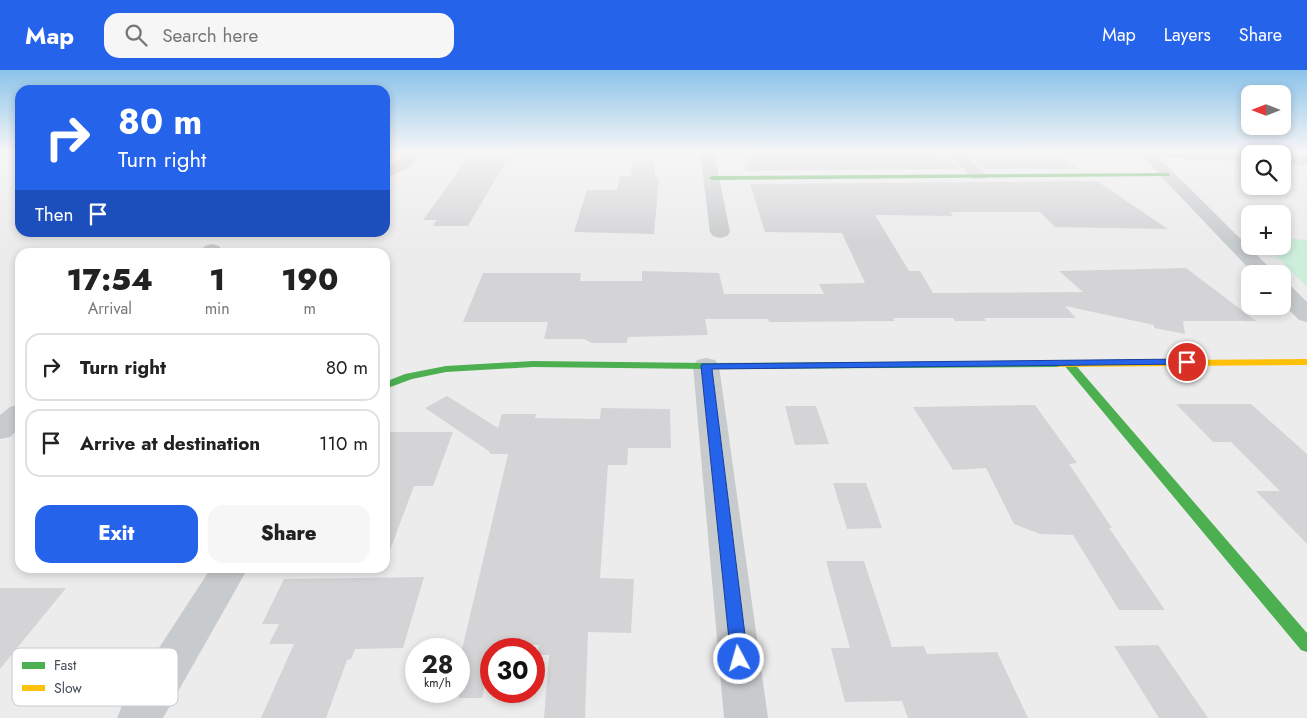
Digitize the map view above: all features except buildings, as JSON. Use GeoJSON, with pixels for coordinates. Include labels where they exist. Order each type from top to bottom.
{"type":"FeatureCollection","features":[{"type":"Feature","properties":{"kind":"street"},"geometry":{"type":"LineString","coordinates":[[713,182],[720,232]]}},
{"type":"Feature","properties":{"kind":"street"},"geometry":{"type":"LineString","coordinates":[[1175,182],[1257,265]]}},
{"type":"Feature","properties":{"kind":"street"},"geometry":{"type":"LineString","coordinates":[[1291,299],[1307,314]]}},
{"type":"Feature","properties":{"kind":"street"},"geometry":{"type":"LineString","coordinates":[[390,384],[418,374],[446,369],[533,364],[706,366],[1307,362]]}},
{"type":"Feature","properties":{"kind":"street"},"geometry":{"type":"LineString","coordinates":[[1068,363],[1307,645]]}},
{"type":"Feature","properties":{"kind":"street"},"geometry":{"type":"LineString","coordinates":[[706,366],[746,718]]}},
{"type":"Feature","properties":{"kind":"street"},"geometry":{"type":"LineString","coordinates":[[0,430],[15,417]]}},
{"type":"Feature","properties":{"kind":"street"},"geometry":{"type":"LineString","coordinates":[[178,654],[227,573]]}},
{"type":"Feature","properties":{"kind":"street"},"geometry":{"type":"LineString","coordinates":[[139,718],[146,706]]}},
{"type":"Feature","properties":{"kind":"green space"},"geometry":{"type":"Polygon","coordinates":[[[1291,239],[1307,240],[1307,287],[1291,271],[1291,265],[1285,265],[1275,255],[1291,255],[1291,239]]]}},
{"type":"Feature","properties":{"kind":"traffic: fast"},"geometry":{"type":"LineString","coordinates":[[1068,363],[1307,645]]}},
{"type":"Feature","properties":{"kind":"traffic: fast"},"geometry":{"type":"LineString","coordinates":[[390,384],[409,376],[446,369],[533,364],[706,366],[1059,364]]}},
{"type":"Feature","properties":{"kind":"traffic: slow"},"geometry":{"type":"LineString","coordinates":[[1059,364],[1307,362]]}},
{"type":"Feature","properties":{"kind":"route"},"geometry":{"type":"LineString","coordinates":[[739,659],[706,366],[1187,362]]}}]}
